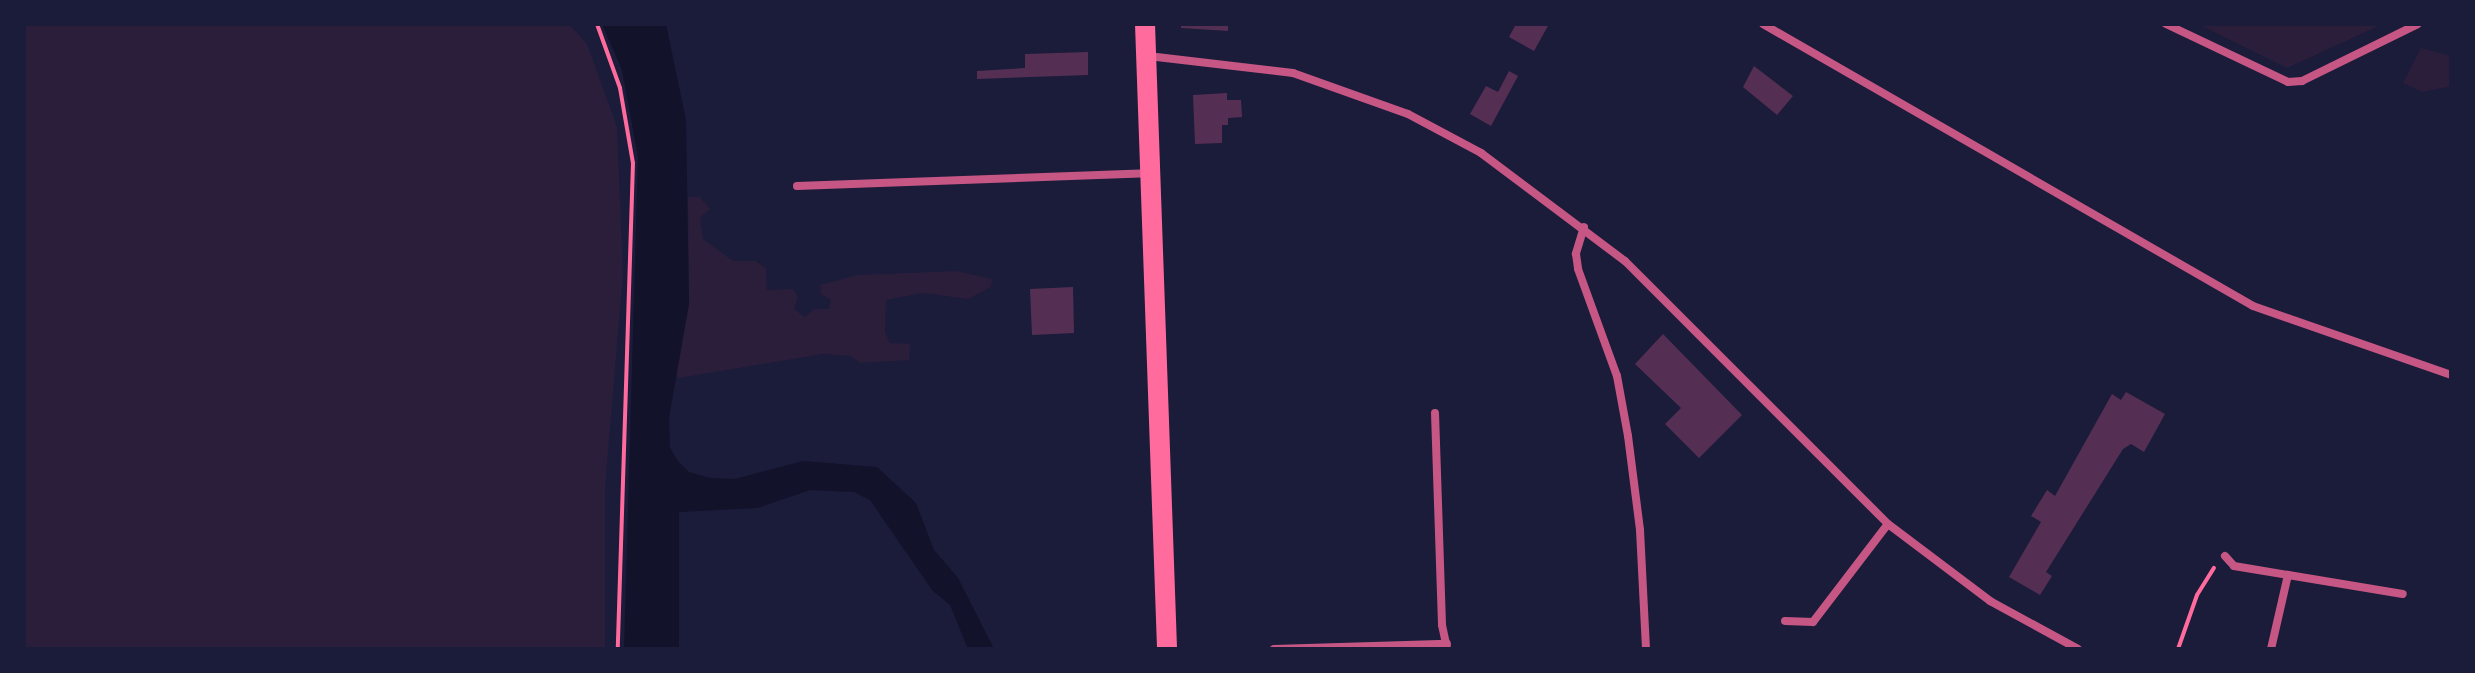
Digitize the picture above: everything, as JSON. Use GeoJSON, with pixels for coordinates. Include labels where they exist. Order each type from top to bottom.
{"type":"FeatureCollection","features":[{"type":"Feature","properties":{"kind":"main road"},"geometry":{"type":"LineString","coordinates":[[1145,24],[1147,173],[1167,649]]}},
{"type":"Feature","properties":{"kind":"street"},"geometry":{"type":"LineString","coordinates":[[1763,24],[2253,306],[2451,375]]}},
{"type":"Feature","properties":{"kind":"street"},"geometry":{"type":"LineString","coordinates":[[2166,24],[2288,82],[2302,81],[2418,24]]}},
{"type":"Feature","properties":{"kind":"street"},"geometry":{"type":"LineString","coordinates":[[1145,56],[1266,68],[1370,98],[1481,153],[1584,227],[1664,298],[1888,524],[1990,601],[2078,649]]}},
{"type":"Feature","properties":{"kind":"street"},"geometry":{"type":"LineString","coordinates":[[797,186],[1147,173]]}},
{"type":"Feature","properties":{"kind":"street"},"geometry":{"type":"LineString","coordinates":[[1584,227],[1576,254],[1578,269],[1617,376],[1628,436],[1640,530],[1646,649]]}},
{"type":"Feature","properties":{"kind":"street"},"geometry":{"type":"LineString","coordinates":[[1274,649],[1447,647],[1442,625],[1435,413]]}},
{"type":"Feature","properties":{"kind":"street"},"geometry":{"type":"LineString","coordinates":[[1785,621],[1813,622],[1888,524]]}},
{"type":"Feature","properties":{"kind":"street"},"geometry":{"type":"LineString","coordinates":[[2225,556],[2234,566],[2403,594]]}},
{"type":"Feature","properties":{"kind":"street"},"geometry":{"type":"LineString","coordinates":[[2271,649],[2288,575]]}},
{"type":"Feature","properties":{"kind":"path"},"geometry":{"type":"LineString","coordinates":[[597,24],[620,88],[633,163],[618,649]]}},
{"type":"Feature","properties":{"kind":"path"},"geometry":{"type":"LineString","coordinates":[[2178,649],[2197,595],[2225,556]]}},
{"type":"Feature","properties":{"kind":"shaded area"},"geometry":{"type":"Polygon","coordinates":[[[24,24],[569,24],[587,44],[617,127],[623,274],[605,487],[605,649],[24,649],[24,24]]]}},
{"type":"Feature","properties":{"kind":"shaded area"},"geometry":{"type":"Polygon","coordinates":[[[602,24],[666,24],[686,120],[689,304],[669,418],[670,448],[678,461],[689,472],[710,478],[735,479],[803,461],[877,467],[916,503],[934,550],[958,578],[994,649],[968,649],[950,605],[932,590],[870,500],[854,492],[810,490],[758,508],[679,512],[679,649],[624,649],[638,157],[622,70],[602,24]]]}},
{"type":"Feature","properties":{"kind":"shaded area"},"geometry":{"type":"Polygon","coordinates":[[[2198,24],[2383,24],[2287,68],[2198,24]]]}},
{"type":"Feature","properties":{"kind":"shaded area"},"geometry":{"type":"Polygon","coordinates":[[[2421,48],[2451,56],[2451,86],[2422,92],[2403,83],[2421,48]]]}},
{"type":"Feature","properties":{"kind":"shaded area"},"geometry":{"type":"Polygon","coordinates":[[[688,197],[700,197],[710,209],[700,217],[703,239],[733,261],[755,261],[766,268],[767,290],[793,289],[798,297],[794,309],[805,317],[814,309],[829,309],[831,300],[821,294],[820,285],[857,275],[957,271],[992,279],[991,287],[968,299],[922,293],[886,300],[885,332],[890,343],[910,344],[909,360],[861,363],[850,356],[823,354],[679,378],[675,372],[689,304],[688,197]]]}},
{"type":"Feature","properties":{"kind":"building"},"geometry":{"type":"Polygon","coordinates":[[[1181,24],[1228,24],[1228,31],[1181,28],[1181,24]]]}},
{"type":"Feature","properties":{"kind":"building"},"geometry":{"type":"Polygon","coordinates":[[[1516,24],[1549,24],[1534,51],[1509,37],[1516,24]]]}},
{"type":"Feature","properties":{"kind":"building"},"geometry":{"type":"Polygon","coordinates":[[[1088,52],[1088,75],[977,79],[977,71],[1025,68],[1025,54],[1088,52]]]}},
{"type":"Feature","properties":{"kind":"building"},"geometry":{"type":"Polygon","coordinates":[[[1754,66],[1793,96],[1777,115],[1743,87],[1754,66]]]}},
{"type":"Feature","properties":{"kind":"building"},"geometry":{"type":"Polygon","coordinates":[[[1509,71],[1518,76],[1491,126],[1470,114],[1486,86],[1498,92],[1509,71]]]}},
{"type":"Feature","properties":{"kind":"building"},"geometry":{"type":"Polygon","coordinates":[[[1227,93],[1227,100],[1241,100],[1242,117],[1228,118],[1228,125],[1222,125],[1222,143],[1195,144],[1193,95],[1227,93]]]}},
{"type":"Feature","properties":{"kind":"building"},"geometry":{"type":"Polygon","coordinates":[[[1073,287],[1074,333],[1032,335],[1030,289],[1073,287]]]}},
{"type":"Feature","properties":{"kind":"building"},"geometry":{"type":"Polygon","coordinates":[[[1663,334],[1742,415],[1699,458],[1665,424],[1681,408],[1635,364],[1663,334]]]}},
{"type":"Feature","properties":{"kind":"building"},"geometry":{"type":"Polygon","coordinates":[[[2126,392],[2165,414],[2144,452],[2131,444],[2123,449],[2046,572],[2052,576],[2040,595],[2009,577],[2041,522],[2031,516],[2047,490],[2055,496],[2112,394],[2121,400],[2126,392]]]}}]}
